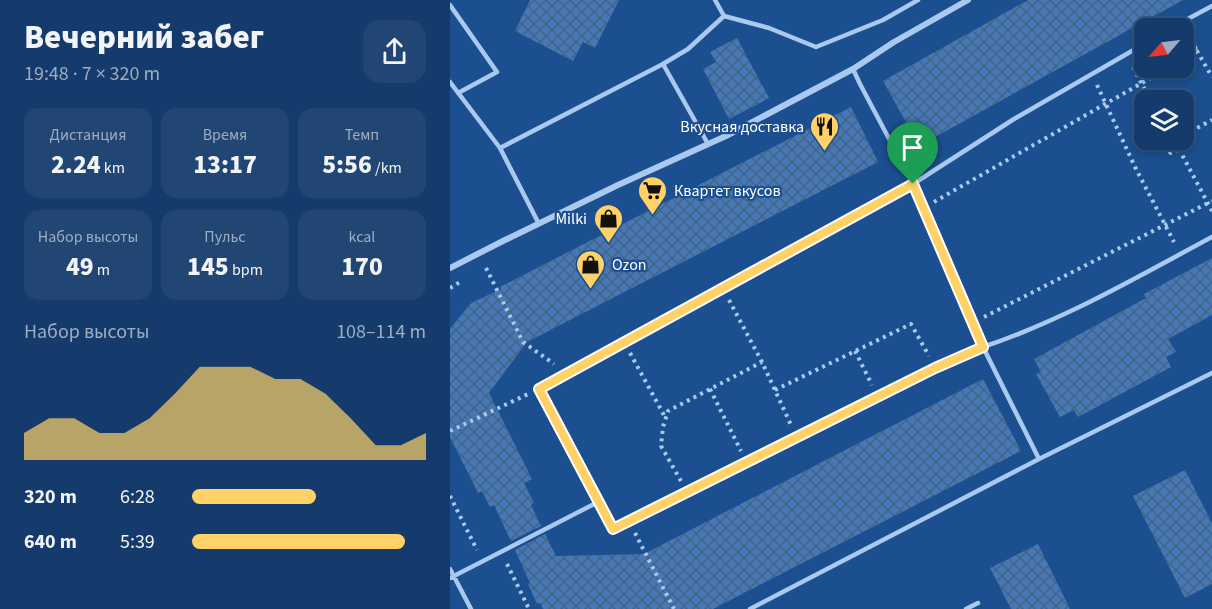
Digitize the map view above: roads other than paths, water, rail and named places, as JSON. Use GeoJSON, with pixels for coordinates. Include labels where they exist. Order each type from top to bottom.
{"type":"FeatureCollection","features":[{"type":"Feature","properties":{"kind":"street"},"geometry":{"type":"LineString","coordinates":[[450,268],[618,185],[726,136],[854,69],[894,42],[968,0]]}},
{"type":"Feature","properties":{"kind":"lane"},"geometry":{"type":"LineString","coordinates":[[715,0],[724,16],[769,28],[816,47],[883,20],[918,0]]}},
{"type":"Feature","properties":{"kind":"lane"},"geometry":{"type":"LineString","coordinates":[[450,5],[497,72],[458,93]]}},
{"type":"Feature","properties":{"kind":"lane"},"geometry":{"type":"LineString","coordinates":[[1190,18],[1212,6]]}},
{"type":"Feature","properties":{"kind":"lane"},"geometry":{"type":"LineString","coordinates":[[500,148],[663,64],[688,49],[724,16]]}},
{"type":"Feature","properties":{"kind":"lane"},"geometry":{"type":"LineString","coordinates":[[1134,50],[1014,119],[913,184],[539,389],[613,529],[935,368],[1057,318],[1212,237]]}},
{"type":"Feature","properties":{"kind":"lane"},"geometry":{"type":"LineString","coordinates":[[663,64],[708,144]]}},
{"type":"Feature","properties":{"kind":"lane"},"geometry":{"type":"LineString","coordinates":[[750,609],[1039,459],[983,347],[913,184],[854,69]]}},
{"type":"Feature","properties":{"kind":"lane"},"geometry":{"type":"LineString","coordinates":[[450,82],[500,148],[539,224]]}},
{"type":"Feature","properties":{"kind":"lane"},"geometry":{"type":"LineString","coordinates":[[1029,464],[1212,373]]}},
{"type":"Feature","properties":{"kind":"lane"},"geometry":{"type":"LineString","coordinates":[[452,577],[598,502]]}},
{"type":"Feature","properties":{"kind":"lane"},"geometry":{"type":"LineString","coordinates":[[450,569],[452,577],[471,609]]}},
{"type":"Feature","properties":{"kind":"lane"},"geometry":{"type":"LineString","coordinates":[[966,609],[978,603]]}},
{"type":"Feature","properties":{"kind":"place","name":"Вкусная доставка"},"geometry":{"type":"Point","coordinates":[825,152]}},
{"type":"Feature","properties":{"kind":"place","name":"Квартет вкусов"},"geometry":{"type":"Point","coordinates":[653,216]}},
{"type":"Feature","properties":{"kind":"place","name":"Milki"},"geometry":{"type":"Point","coordinates":[608,244]}},
{"type":"Feature","properties":{"kind":"place","name":"Ozon"},"geometry":{"type":"Point","coordinates":[591,290]}}]}
